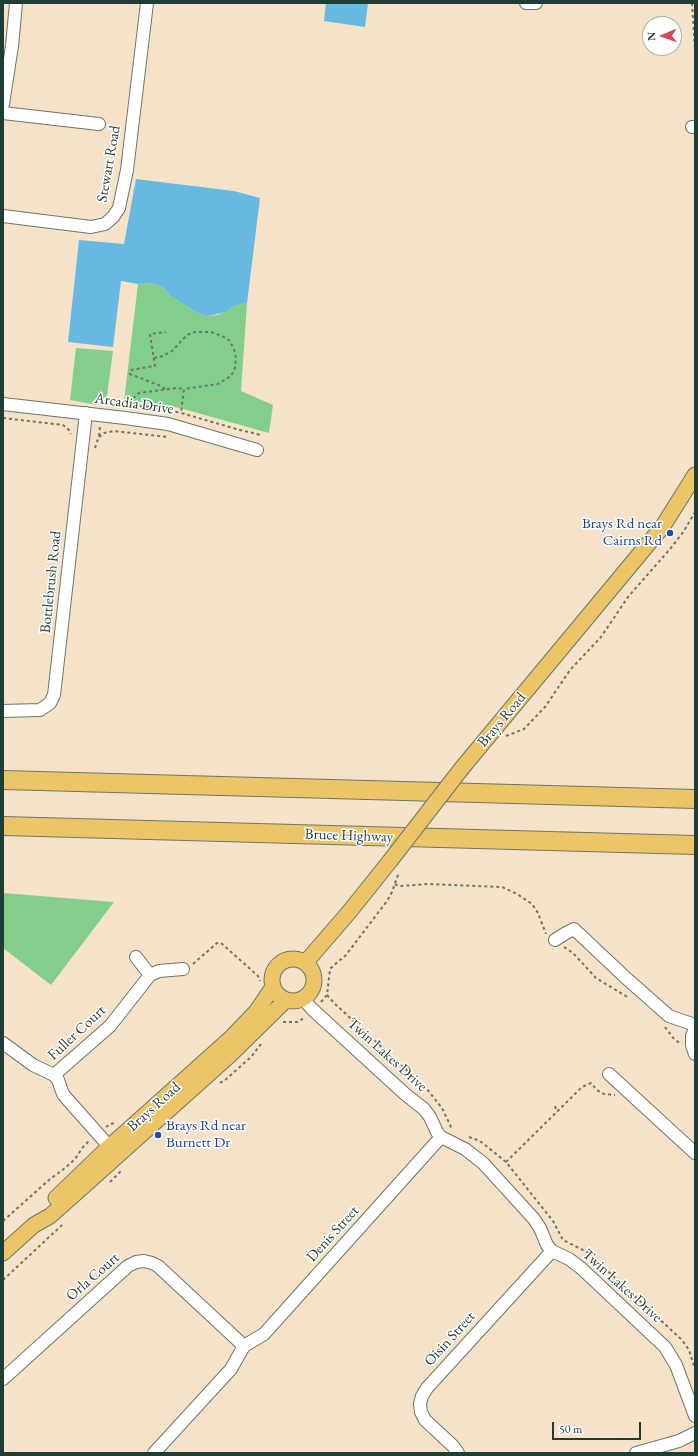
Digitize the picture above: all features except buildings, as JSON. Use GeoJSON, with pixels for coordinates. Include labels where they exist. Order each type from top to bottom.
{"type":"FeatureCollection","features":[{"type":"Feature","properties":{"kind":"highway"},"geometry":{"type":"LineString","coordinates":[[3,780],[695,799]]}},
{"type":"Feature","properties":{"kind":"highway","name":"Bruce Highway"},"geometry":{"type":"LineString","coordinates":[[3,826],[695,845]]}},
{"type":"Feature","properties":{"kind":"main road","name":"Brays Road"},"geometry":{"type":"LineString","coordinates":[[306,962],[350,911],[394,867],[462,768],[663,526],[695,474]]}},
{"type":"Feature","properties":{"kind":"main road"},"geometry":{"type":"LineString","coordinates":[[286,959],[300,959],[306,962],[311,967],[314,974],[315,981],[313,988],[304,999],[292,1001],[286,1000],[267,986],[276,967],[280,962],[286,959]]}},
{"type":"Feature","properties":{"kind":"main road","name":"Brays Road"},"geometry":{"type":"LineString","coordinates":[[3,1253],[34,1225],[50,1216],[113,1151],[232,1037],[256,1012],[267,986]]}},
{"type":"Feature","properties":{"kind":"main road","name":"Brays Road"},"geometry":{"type":"LineString","coordinates":[[113,1151],[230,1055],[286,1000]]}},
{"type":"Feature","properties":{"kind":"street"},"geometry":{"type":"LineString","coordinates":[[3,104],[12,46],[16,3]]}},
{"type":"Feature","properties":{"kind":"street","name":"Stewart Road"},"geometry":{"type":"LineString","coordinates":[[3,216],[91,226],[105,224],[113,217],[119,208],[128,170],[147,3]]}},
{"type":"Feature","properties":{"kind":"street"},"geometry":{"type":"LineString","coordinates":[[526,3],[536,3]]}},
{"type":"Feature","properties":{"kind":"street"},"geometry":{"type":"LineString","coordinates":[[3,112],[99,124]]}},
{"type":"Feature","properties":{"kind":"street","name":"Arcadia Drive"},"geometry":{"type":"LineString","coordinates":[[3,404],[168,424],[257,450]]}},
{"type":"Feature","properties":{"kind":"street","name":"Bottlebrush Road"},"geometry":{"type":"LineString","coordinates":[[3,712],[40,710],[50,703],[54,695],[86,413]]}},
{"type":"Feature","properties":{"kind":"street"},"geometry":{"type":"LineString","coordinates":[[555,940],[574,929],[669,1016],[695,1027],[692,1036],[694,1049]]}},
{"type":"Feature","properties":{"kind":"street"},"geometry":{"type":"LineString","coordinates":[[136,957],[150,975],[159,971],[183,969]]}},
{"type":"Feature","properties":{"kind":"street","name":"Fuller Court"},"geometry":{"type":"LineString","coordinates":[[54,1076],[110,1026],[150,975]]}},
{"type":"Feature","properties":{"kind":"street","name":"Twin Lakes Drive"},"geometry":{"type":"LineString","coordinates":[[304,999],[316,1013],[405,1094],[424,1109],[441,1138]]}},
{"type":"Feature","properties":{"kind":"street"},"geometry":{"type":"LineString","coordinates":[[3,1043],[33,1065],[54,1076],[58,1080],[68,1100],[113,1151]]}},
{"type":"Feature","properties":{"kind":"street"},"geometry":{"type":"LineString","coordinates":[[609,1074],[695,1153]]}},
{"type":"Feature","properties":{"kind":"street"},"geometry":{"type":"LineString","coordinates":[[441,1138],[465,1149],[483,1163],[534,1219],[552,1251]]}},
{"type":"Feature","properties":{"kind":"street","name":"Denis Street"},"geometry":{"type":"LineString","coordinates":[[244,1346],[264,1334],[441,1138]]}},
{"type":"Feature","properties":{"kind":"street","name":"Twin Lakes Drive"},"geometry":{"type":"LineString","coordinates":[[552,1251],[569,1259],[581,1268],[665,1347],[676,1365],[695,1416]]}},
{"type":"Feature","properties":{"kind":"street","name":"Oisin Street"},"geometry":{"type":"LineString","coordinates":[[458,1453],[453,1446],[425,1420],[421,1412],[420,1404],[422,1396],[427,1388],[552,1251]]}},
{"type":"Feature","properties":{"kind":"street","name":"Orla Court"},"geometry":{"type":"LineString","coordinates":[[3,1379],[128,1266],[136,1262],[144,1261],[158,1266],[244,1346]]}},
{"type":"Feature","properties":{"kind":"street"},"geometry":{"type":"LineString","coordinates":[[154,1453],[231,1370],[244,1346]]}},
{"type":"Feature","properties":{"kind":"street"},"geometry":{"type":"LineString","coordinates":[[636,1453],[678,1441],[695,1433]]}},
{"type":"Feature","properties":{"kind":"path"},"geometry":{"type":"LineString","coordinates":[[692,3],[695,50]]}},
{"type":"Feature","properties":{"kind":"path"},"geometry":{"type":"LineString","coordinates":[[166,332],[150,334],[155,366],[130,370],[130,374],[166,389]]}},
{"type":"Feature","properties":{"kind":"path"},"geometry":{"type":"LineString","coordinates":[[154,358],[172,352],[187,335],[195,332],[212,332],[229,340],[234,349],[236,358],[235,368],[231,376],[218,384],[139,393],[123,406],[147,406],[181,413],[240,430],[261,434]]}},
{"type":"Feature","properties":{"kind":"path"},"geometry":{"type":"LineString","coordinates":[[181,413],[184,389]]}},
{"type":"Feature","properties":{"kind":"path"},"geometry":{"type":"LineString","coordinates":[[3,418],[63,425],[72,434],[76,435]]}},
{"type":"Feature","properties":{"kind":"path"},"geometry":{"type":"LineString","coordinates":[[100,425],[98,438],[104,433],[114,431],[172,438]]}},
{"type":"Feature","properties":{"kind":"path"},"geometry":{"type":"LineString","coordinates":[[501,739],[524,729],[532,723],[546,707],[570,670],[601,637],[628,597],[684,531],[695,512]]}},
{"type":"Feature","properties":{"kind":"path"},"geometry":{"type":"LineString","coordinates":[[323,999],[327,995],[330,969],[346,955],[387,901],[395,883],[394,867]]}},
{"type":"Feature","properties":{"kind":"path"},"geometry":{"type":"LineString","coordinates":[[395,883],[398,886],[428,884],[502,887],[517,894],[532,904],[538,913],[546,934],[573,953],[596,978],[631,999]]}},
{"type":"Feature","properties":{"kind":"path"},"geometry":{"type":"LineString","coordinates":[[183,969],[190,966],[217,943],[221,943],[267,986]]}},
{"type":"Feature","properties":{"kind":"path"},"geometry":{"type":"LineString","coordinates":[[664,1026],[674,1040],[694,1049]]}},
{"type":"Feature","properties":{"kind":"path"},"geometry":{"type":"LineString","coordinates":[[506,1162],[582,1087],[591,1083],[596,1090],[604,1094],[615,1095],[619,1098]]}},
{"type":"Feature","properties":{"kind":"path"},"geometry":{"type":"LineString","coordinates":[[556,1106],[557,1112]]}},
{"type":"Feature","properties":{"kind":"path"},"geometry":{"type":"LineString","coordinates":[[105,1128],[110,1124],[120,1122]]}},
{"type":"Feature","properties":{"kind":"path"},"geometry":{"type":"LineString","coordinates":[[3,1221],[75,1159],[83,1147],[90,1141]]}},
{"type":"Feature","properties":{"kind":"green space"},"geometry":{"type":"Polygon","coordinates":[[[153,283],[163,287],[171,296],[199,314],[208,316],[217,315],[232,307],[247,303],[241,391],[273,405],[269,433],[180,408],[143,402],[124,401],[138,284],[153,283]]]}},
{"type":"Feature","properties":{"kind":"green space"},"geometry":{"type":"Polygon","coordinates":[[[76,348],[113,351],[107,396],[98,405],[70,400],[76,348]]]}},
{"type":"Feature","properties":{"kind":"green space"},"geometry":{"type":"Polygon","coordinates":[[[3,893],[114,902],[51,985],[3,948],[3,893]]]}},
{"type":"Feature","properties":{"kind":"water"},"geometry":{"type":"Polygon","coordinates":[[[326,3],[368,3],[365,27],[324,21],[326,3]]]}},
{"type":"Feature","properties":{"kind":"water"},"geometry":{"type":"Polygon","coordinates":[[[136,179],[234,191],[260,198],[247,303],[232,307],[226,312],[208,316],[199,314],[171,296],[163,287],[153,283],[138,284],[121,281],[113,347],[68,342],[79,240],[124,244],[136,179]]]}},
{"type":"Feature","properties":{"kind":"place","name":"Brays Rd near Cairns Rd"},"geometry":{"type":"Point","coordinates":[670,533]}},
{"type":"Feature","properties":{"kind":"place","name":"Brays Rd near Burnett Dr"},"geometry":{"type":"Point","coordinates":[158,1135]}}]}
